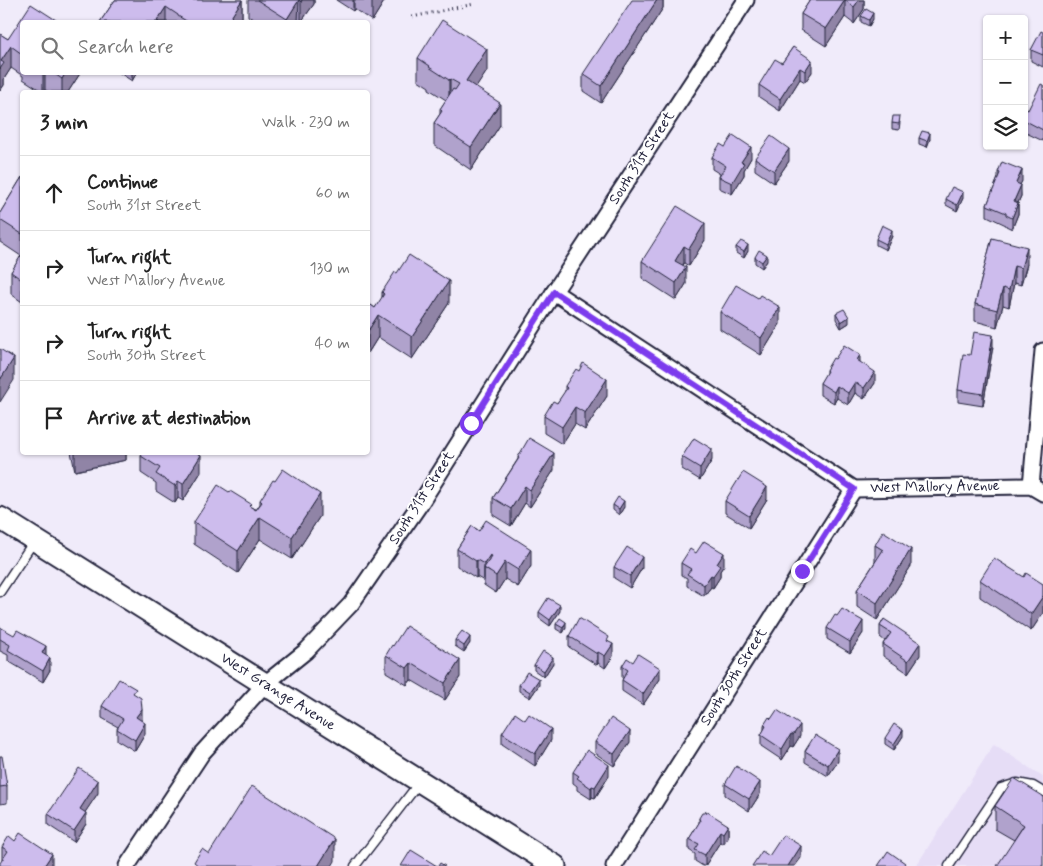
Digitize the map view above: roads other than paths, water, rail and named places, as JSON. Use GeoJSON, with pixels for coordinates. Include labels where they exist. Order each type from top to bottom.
{"type":"FeatureCollection","features":[{"type":"Feature","properties":{"kind":"street","name":"South 31st Street"},"geometry":{"type":"LineString","coordinates":[[128,866],[202,753],[265,684],[306,651],[351,604],[420,504],[554,292],[746,0]]}},
{"type":"Feature","properties":{"kind":"street","name":"West Mallory Avenue"},"geometry":{"type":"LineString","coordinates":[[554,292],[854,489],[1037,489]]}},
{"type":"Feature","properties":{"kind":"street"},"geometry":{"type":"LineString","coordinates":[[1037,489],[1043,351]]}},
{"type":"Feature","properties":{"kind":"street","name":"South 30th Street"},"geometry":{"type":"LineString","coordinates":[[614,866],[854,489]]}},
{"type":"Feature","properties":{"kind":"street","name":"West Grange Avenue"},"geometry":{"type":"LineString","coordinates":[[0,518],[555,866]]}},
{"type":"Feature","properties":{"kind":"lane"},"geometry":{"type":"LineString","coordinates":[[0,592],[35,540]]}},
{"type":"Feature","properties":{"kind":"lane"},"geometry":{"type":"LineString","coordinates":[[355,866],[421,782]]}},
{"type":"Feature","properties":{"kind":"lane"},"geometry":{"type":"LineString","coordinates":[[949,866],[1001,788],[1017,784],[1033,786],[1043,792]]}}]}
